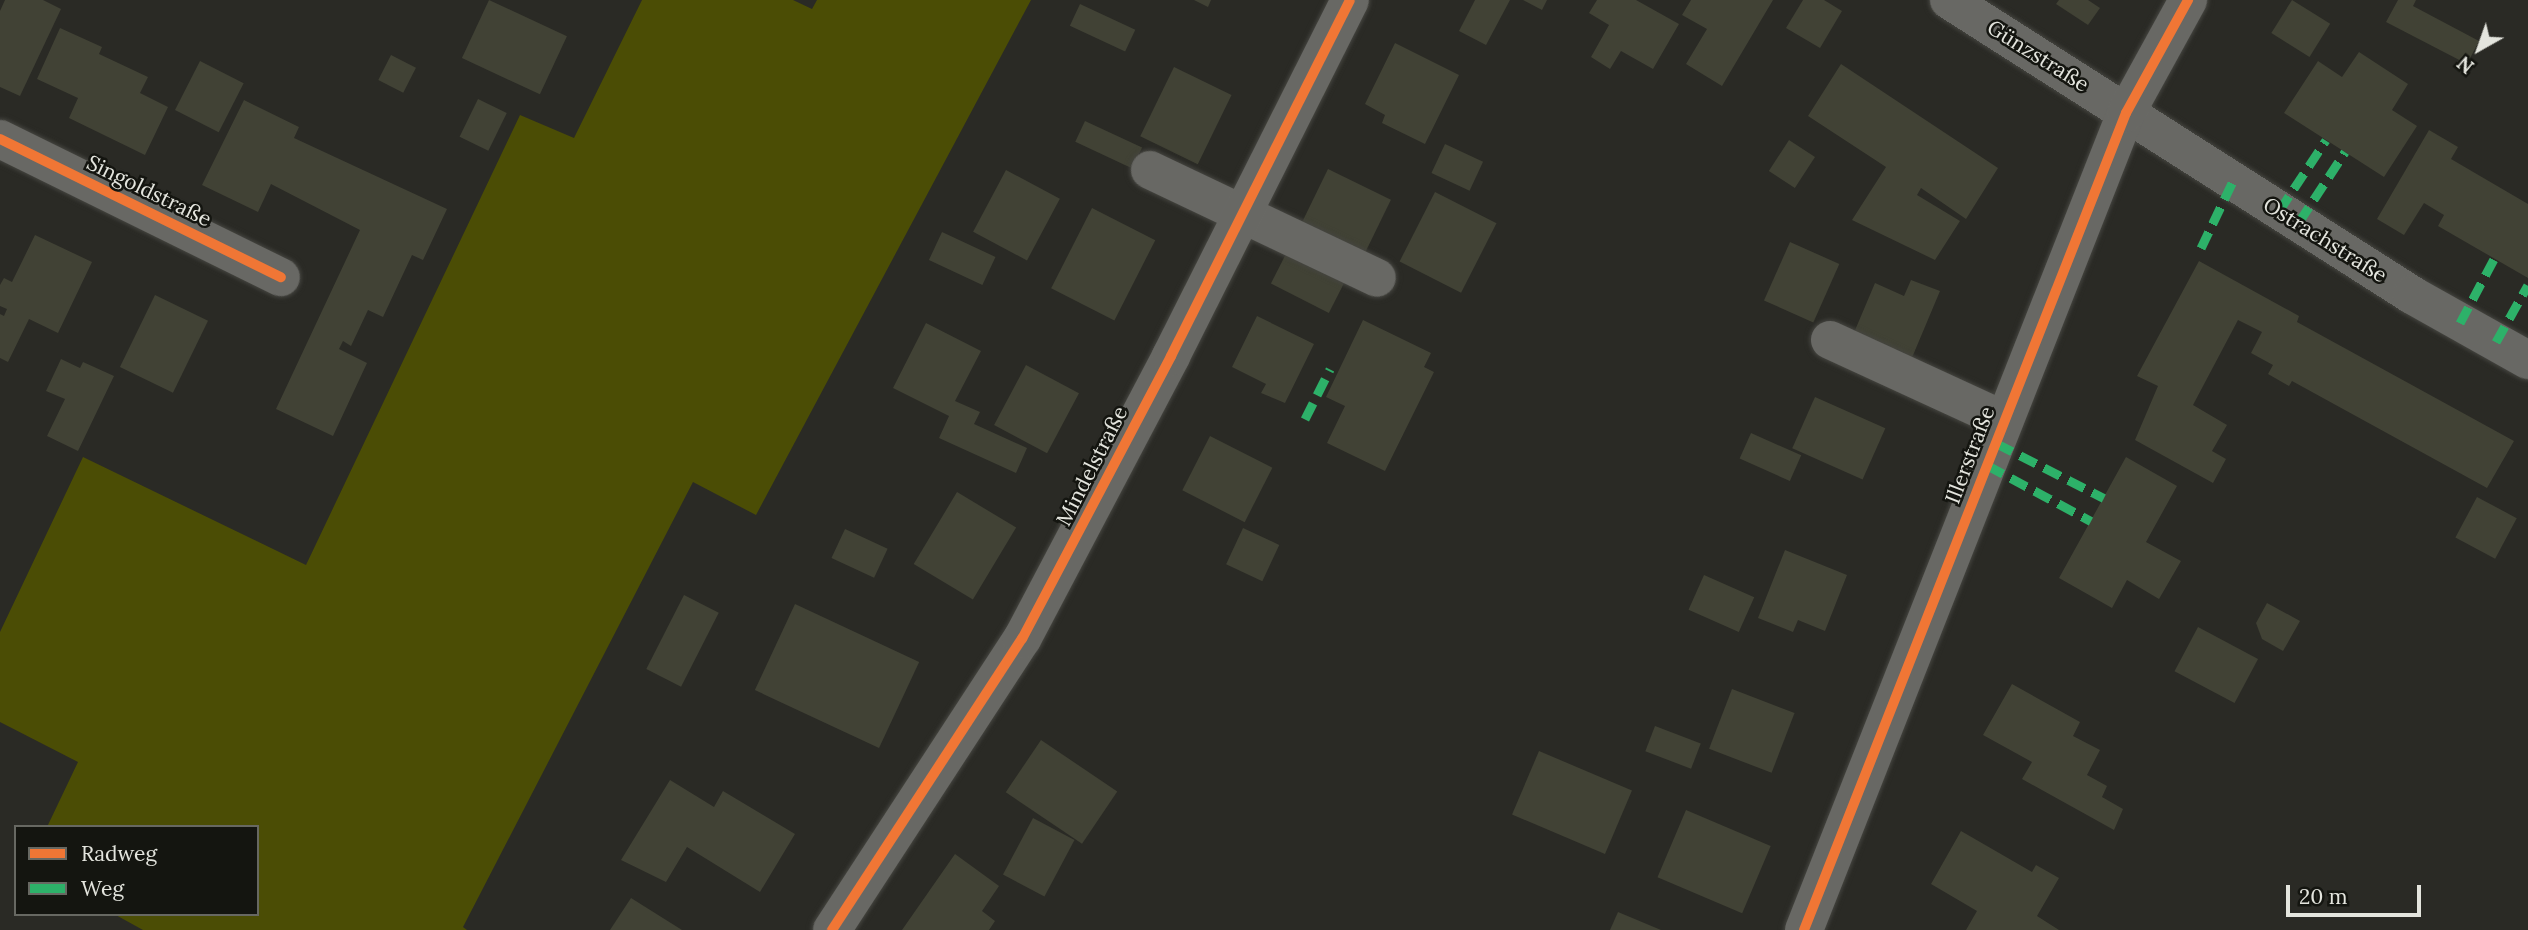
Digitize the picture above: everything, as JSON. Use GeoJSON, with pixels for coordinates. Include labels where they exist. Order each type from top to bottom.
{"type":"FeatureCollection","features":[{"type":"Feature","properties":{"kind":"street","name":"Mindelstraße"},"geometry":{"type":"LineString","coordinates":[[832,930],[1022,639],[1350,0]]}},
{"type":"Feature","properties":{"kind":"street","name":"Günzstraße"},"geometry":{"type":"LineString","coordinates":[[1949,0],[2126,113]]}},
{"type":"Feature","properties":{"kind":"street","name":"Illerstraße"},"geometry":{"type":"LineString","coordinates":[[1804,930],[2126,113],[2188,0]]}},
{"type":"Feature","properties":{"kind":"street","name":"Ostrachstraße"},"geometry":{"type":"LineString","coordinates":[[2126,113],[2412,295],[2528,360]]}},
{"type":"Feature","properties":{"kind":"street","name":"Singoldstraße"},"geometry":{"type":"LineString","coordinates":[[0,139],[281,277]]}},
{"type":"Feature","properties":{"kind":"street"},"geometry":{"type":"LineString","coordinates":[[1150,170],[1377,278]]}},
{"type":"Feature","properties":{"kind":"street"},"geometry":{"type":"LineString","coordinates":[[1830,340],[2004,420]]}},
{"type":"Feature","properties":{"kind":"shaded area"},"geometry":{"type":"Polygon","coordinates":[[[642,0],[793,0],[812,9],[817,0],[1031,0],[756,515],[693,482],[463,927],[467,930],[143,930],[118,916],[259,916],[259,825],[48,825],[78,762],[0,722],[0,632],[83,457],[306,565],[520,115],[574,138],[642,0]]]}},
{"type":"Feature","properties":{"kind":"building"},"geometry":{"type":"Polygon","coordinates":[[[5,0],[43,0],[61,9],[20,96],[0,87],[0,11],[5,0]]]}},
{"type":"Feature","properties":{"kind":"building"},"geometry":{"type":"Polygon","coordinates":[[[489,0],[567,36],[540,94],[462,58],[489,0]]]}},
{"type":"Feature","properties":{"kind":"building"},"geometry":{"type":"Polygon","coordinates":[[[1194,0],[1211,0],[1208,7],[1194,0]]]}},
{"type":"Feature","properties":{"kind":"building"},"geometry":{"type":"Polygon","coordinates":[[[1475,0],[1510,0],[1486,45],[1459,31],[1475,0]]]}},
{"type":"Feature","properties":{"kind":"building"},"geometry":{"type":"Polygon","coordinates":[[[1523,0],[1547,0],[1542,10],[1523,0]]]}},
{"type":"Feature","properties":{"kind":"building"},"geometry":{"type":"Polygon","coordinates":[[[1597,0],[1636,0],[1679,24],[1653,69],[1621,51],[1610,69],[1591,57],[1609,25],[1589,13],[1597,0]]]}},
{"type":"Feature","properties":{"kind":"building"},"geometry":{"type":"Polygon","coordinates":[[[1691,0],[1773,0],[1722,86],[1686,64],[1707,29],[1682,15],[1691,0]]]}},
{"type":"Feature","properties":{"kind":"building"},"geometry":{"type":"Polygon","coordinates":[[[1803,0],[1824,0],[1842,11],[1820,48],[1786,28],[1803,0]]]}},
{"type":"Feature","properties":{"kind":"building"},"geometry":{"type":"Polygon","coordinates":[[[2059,0],[2088,0],[2100,8],[2088,25],[2056,4],[2059,0]]]}},
{"type":"Feature","properties":{"kind":"building"},"geometry":{"type":"Polygon","coordinates":[[[2292,0],[2330,24],[2309,57],[2271,33],[2292,0]]]}},
{"type":"Feature","properties":{"kind":"building"},"geometry":{"type":"Polygon","coordinates":[[[2398,0],[2416,0],[2413,6],[2479,41],[2467,64],[2386,22],[2398,0]]]}},
{"type":"Feature","properties":{"kind":"building"},"geometry":{"type":"Polygon","coordinates":[[[1080,4],[1135,30],[1125,52],[1070,26],[1080,4]]]}},
{"type":"Feature","properties":{"kind":"building"},"geometry":{"type":"Polygon","coordinates":[[[60,28],[102,47],[99,54],[148,77],[140,93],[168,107],[145,155],[69,118],[78,98],[37,79],[60,28]]]}},
{"type":"Feature","properties":{"kind":"building"},"geometry":{"type":"Polygon","coordinates":[[[1395,43],[1459,75],[1425,144],[1382,123],[1385,115],[1365,104],[1395,43]]]}},
{"type":"Feature","properties":{"kind":"building"},"geometry":{"type":"Polygon","coordinates":[[[2359,52],[2408,84],[2392,110],[2417,126],[2384,177],[2284,113],[2318,61],[2342,77],[2359,52]]]}},
{"type":"Feature","properties":{"kind":"building"},"geometry":{"type":"Polygon","coordinates":[[[391,55],[416,68],[403,93],[378,80],[391,55]]]}},
{"type":"Feature","properties":{"kind":"building"},"geometry":{"type":"Polygon","coordinates":[[[200,61],[244,83],[219,132],[175,110],[200,61]]]}},
{"type":"Feature","properties":{"kind":"building"},"geometry":{"type":"Polygon","coordinates":[[[1841,64],[1998,168],[1966,219],[1921,188],[1917,195],[1960,221],[1935,260],[1852,220],[1886,167],[1808,116],[1841,64]]]}},
{"type":"Feature","properties":{"kind":"building"},"geometry":{"type":"Polygon","coordinates":[[[1174,67],[1232,95],[1198,164],[1140,136],[1174,67]]]}},
{"type":"Feature","properties":{"kind":"building"},"geometry":{"type":"Polygon","coordinates":[[[478,99],[507,113],[488,151],[460,137],[478,99]]]}},
{"type":"Feature","properties":{"kind":"building"},"geometry":{"type":"Polygon","coordinates":[[[244,100],[299,127],[294,138],[447,209],[423,260],[412,255],[383,317],[368,310],[351,346],[343,341],[339,349],[367,363],[333,436],[276,409],[360,230],[271,184],[258,212],[202,185],[244,100]]]}},
{"type":"Feature","properties":{"kind":"building"},"geometry":{"type":"Polygon","coordinates":[[[1085,121],[1142,148],[1132,168],[1075,142],[1085,121]]]}},
{"type":"Feature","properties":{"kind":"building"},"geometry":{"type":"Polygon","coordinates":[[[2429,130],[2458,147],[2451,159],[2528,204],[2528,278],[2438,226],[2444,215],[2424,203],[2404,235],[2377,219],[2429,130]]]}},
{"type":"Feature","properties":{"kind":"building"},"geometry":{"type":"Polygon","coordinates":[[[1789,140],[1815,157],[1795,188],[1769,171],[1789,140]]]}},
{"type":"Feature","properties":{"kind":"building"},"geometry":{"type":"Polygon","coordinates":[[[1445,144],[1483,162],[1470,191],[1431,173],[1445,144]]]}},
{"type":"Feature","properties":{"kind":"building"},"geometry":{"type":"Polygon","coordinates":[[[1328,169],[1391,200],[1364,255],[1301,225],[1328,169]]]}},
{"type":"Feature","properties":{"kind":"building"},"geometry":{"type":"Polygon","coordinates":[[[1006,170],[1060,199],[1027,260],[973,232],[1006,170]]]}},
{"type":"Feature","properties":{"kind":"building"},"geometry":{"type":"Polygon","coordinates":[[[1435,192],[1496,223],[1461,293],[1400,261],[1435,192]]]}},
{"type":"Feature","properties":{"kind":"building"},"geometry":{"type":"Polygon","coordinates":[[[1092,208],[1155,240],[1114,320],[1051,288],[1092,208]]]}},
{"type":"Feature","properties":{"kind":"building"},"geometry":{"type":"Polygon","coordinates":[[[942,232],[995,257],[982,285],[929,260],[942,232]]]}},
{"type":"Feature","properties":{"kind":"building"},"geometry":{"type":"Polygon","coordinates":[[[35,235],[92,262],[58,333],[29,319],[8,362],[0,358],[0,314],[4,316],[7,309],[0,306],[0,285],[4,278],[12,282],[35,235]]]}},
{"type":"Feature","properties":{"kind":"building"},"geometry":{"type":"Polygon","coordinates":[[[1790,242],[1839,264],[1813,322],[1764,300],[1790,242]]]}},
{"type":"Feature","properties":{"kind":"building"},"geometry":{"type":"Polygon","coordinates":[[[1290,246],[1348,276],[1329,313],[1271,283],[1290,246]]]}},
{"type":"Feature","properties":{"kind":"building"},"geometry":{"type":"Polygon","coordinates":[[[2199,261],[2299,316],[2297,322],[2514,441],[2487,488],[2292,381],[2289,386],[2268,374],[2273,365],[2251,353],[2262,332],[2238,320],[2193,405],[2227,425],[2212,451],[2226,459],[2213,483],[2135,440],[2158,386],[2137,376],[2199,261]]]}},
{"type":"Feature","properties":{"kind":"building"},"geometry":{"type":"Polygon","coordinates":[[[1911,280],[1940,291],[1911,360],[1853,335],[1875,283],[1904,296],[1911,280]]]}},
{"type":"Feature","properties":{"kind":"building"},"geometry":{"type":"Polygon","coordinates":[[[155,295],[208,321],[173,393],[120,367],[155,295]]]}},
{"type":"Feature","properties":{"kind":"building"},"geometry":{"type":"Polygon","coordinates":[[[1257,316],[1314,344],[1285,403],[1261,393],[1266,384],[1232,367],[1257,316]]]}},
{"type":"Feature","properties":{"kind":"building"},"geometry":{"type":"Polygon","coordinates":[[[1363,320],[1431,353],[1424,367],[1434,372],[1385,471],[1327,443],[1345,406],[1326,397],[1363,320]]]}},
{"type":"Feature","properties":{"kind":"building"},"geometry":{"type":"Polygon","coordinates":[[[926,323],[981,351],[955,401],[980,412],[974,424],[1027,448],[1016,473],[939,438],[949,416],[893,388],[926,323]]]}},
{"type":"Feature","properties":{"kind":"building"},"geometry":{"type":"Polygon","coordinates":[[[61,359],[80,368],[83,362],[114,376],[78,451],[47,436],[65,399],[46,391],[61,359]]]}},
{"type":"Feature","properties":{"kind":"building"},"geometry":{"type":"Polygon","coordinates":[[[1026,365],[1079,393],[1047,453],[994,425],[1026,365]]]}},
{"type":"Feature","properties":{"kind":"building"},"geometry":{"type":"Polygon","coordinates":[[[1815,397],[1885,428],[1863,479],[1792,448],[1815,397]]]}},
{"type":"Feature","properties":{"kind":"building"},"geometry":{"type":"Polygon","coordinates":[[[1751,433],[1801,455],[1790,481],[1740,459],[1751,433]]]}},
{"type":"Feature","properties":{"kind":"building"},"geometry":{"type":"Polygon","coordinates":[[[1210,436],[1272,468],[1245,522],[1182,490],[1210,436]]]}},
{"type":"Feature","properties":{"kind":"building"},"geometry":{"type":"Polygon","coordinates":[[[2126,457],[2177,486],[2146,542],[2181,561],[2159,599],[2127,580],[2112,608],[2059,578],[2126,457]]]}},
{"type":"Feature","properties":{"kind":"building"},"geometry":{"type":"Polygon","coordinates":[[[957,492],[1016,528],[973,600],[914,564],[957,492]]]}},
{"type":"Feature","properties":{"kind":"building"},"geometry":{"type":"Polygon","coordinates":[[[2477,497],[2517,518],[2495,559],[2455,538],[2477,497]]]}},
{"type":"Feature","properties":{"kind":"building"},"geometry":{"type":"Polygon","coordinates":[[[1243,528],[1279,545],[1262,581],[1226,564],[1243,528]]]}},
{"type":"Feature","properties":{"kind":"building"},"geometry":{"type":"Polygon","coordinates":[[[845,529],[888,549],[874,578],[831,558],[845,529]]]}},
{"type":"Feature","properties":{"kind":"building"},"geometry":{"type":"Polygon","coordinates":[[[1785,550],[1847,575],[1825,631],[1798,620],[1793,632],[1758,618],[1785,550]]]}},
{"type":"Feature","properties":{"kind":"building"},"geometry":{"type":"Polygon","coordinates":[[[1704,575],[1754,597],[1739,632],[1689,610],[1704,575]]]}},
{"type":"Feature","properties":{"kind":"building"},"geometry":{"type":"Polygon","coordinates":[[[684,595],[719,613],[681,687],[646,669],[684,595]]]}},
{"type":"Feature","properties":{"kind":"building"},"geometry":{"type":"Polygon","coordinates":[[[2267,603],[2300,621],[2283,651],[2262,639],[2256,623],[2267,603]]]}},
{"type":"Feature","properties":{"kind":"building"},"geometry":{"type":"Polygon","coordinates":[[[795,604],[919,662],[879,748],[755,690],[795,604]]]}},
{"type":"Feature","properties":{"kind":"building"},"geometry":{"type":"Polygon","coordinates":[[[2198,627],[2258,659],[2235,703],[2175,671],[2198,627]]]}},
{"type":"Feature","properties":{"kind":"building"},"geometry":{"type":"Polygon","coordinates":[[[2012,684],[2080,722],[2073,736],[2100,750],[2087,775],[2107,786],[2102,797],[2123,809],[2114,830],[2022,779],[2032,762],[1983,735],[2012,684]]]}},
{"type":"Feature","properties":{"kind":"building"},"geometry":{"type":"Polygon","coordinates":[[[1732,689],[1795,713],[1772,773],[1709,749],[1732,689]]]}},
{"type":"Feature","properties":{"kind":"building"},"geometry":{"type":"Polygon","coordinates":[[[1655,726],[1701,744],[1691,769],[1645,751],[1655,726]]]}},
{"type":"Feature","properties":{"kind":"building"},"geometry":{"type":"Polygon","coordinates":[[[1041,740],[1117,791],[1082,844],[1006,792],[1041,740]]]}},
{"type":"Feature","properties":{"kind":"building"},"geometry":{"type":"Polygon","coordinates":[[[1539,751],[1632,790],[1605,854],[1512,815],[1539,751]]]}},
{"type":"Feature","properties":{"kind":"building"},"geometry":{"type":"Polygon","coordinates":[[[670,780],[714,807],[723,791],[795,834],[760,892],[687,847],[666,882],[621,860],[670,780]]]}},
{"type":"Feature","properties":{"kind":"building"},"geometry":{"type":"Polygon","coordinates":[[[1686,810],[1771,846],[1742,913],[1657,877],[1686,810]]]}},
{"type":"Feature","properties":{"kind":"building"},"geometry":{"type":"Polygon","coordinates":[[[1033,818],[1074,840],[1044,897],[1003,875],[1033,818]]]}},
{"type":"Feature","properties":{"kind":"building"},"geometry":{"type":"Polygon","coordinates":[[[1961,831],[2032,872],[2036,865],[2059,878],[2037,916],[2059,930],[1966,930],[1977,911],[1931,884],[1961,831]]]}},
{"type":"Feature","properties":{"kind":"building"},"geometry":{"type":"Polygon","coordinates":[[[955,854],[999,886],[982,911],[995,921],[989,930],[902,930],[955,854]]]}},
{"type":"Feature","properties":{"kind":"building"},"geometry":{"type":"Polygon","coordinates":[[[631,898],[682,930],[610,930],[631,898]]]}},
{"type":"Feature","properties":{"kind":"building"},"geometry":{"type":"Polygon","coordinates":[[[1618,912],[1661,930],[1610,930],[1618,912]]]}},
{"type":"Feature","properties":{"kind":"marked path"},"geometry":{"type":"LineString","coordinates":[[2279,211],[2326,140]]}},
{"type":"Feature","properties":{"kind":"marked path"},"geometry":{"type":"LineString","coordinates":[[2299,222],[2345,152]]}},
{"type":"Feature","properties":{"kind":"marked path"},"geometry":{"type":"LineString","coordinates":[[2201,248],[2233,181]]}},
{"type":"Feature","properties":{"kind":"marked path"},"geometry":{"type":"LineString","coordinates":[[2460,323],[2494,259]]}},
{"type":"Feature","properties":{"kind":"marked path"},"geometry":{"type":"LineString","coordinates":[[2496,342],[2528,285]]}},
{"type":"Feature","properties":{"kind":"marked path"},"geometry":{"type":"LineString","coordinates":[[1305,419],[1330,369]]}},
{"type":"Feature","properties":{"kind":"marked path"},"geometry":{"type":"LineString","coordinates":[[1996,443],[2104,498]]}},
{"type":"Feature","properties":{"kind":"marked path"},"geometry":{"type":"LineString","coordinates":[[1987,465],[2091,521]]}},
{"type":"Feature","properties":{"kind":"cycle path"},"geometry":{"type":"LineString","coordinates":[[832,930],[1022,639],[1171,356],[1350,0]]}},
{"type":"Feature","properties":{"kind":"cycle path"},"geometry":{"type":"LineString","coordinates":[[1804,930],[2126,113],[2188,0]]}},
{"type":"Feature","properties":{"kind":"cycle path"},"geometry":{"type":"LineString","coordinates":[[0,139],[281,277]]}}]}
